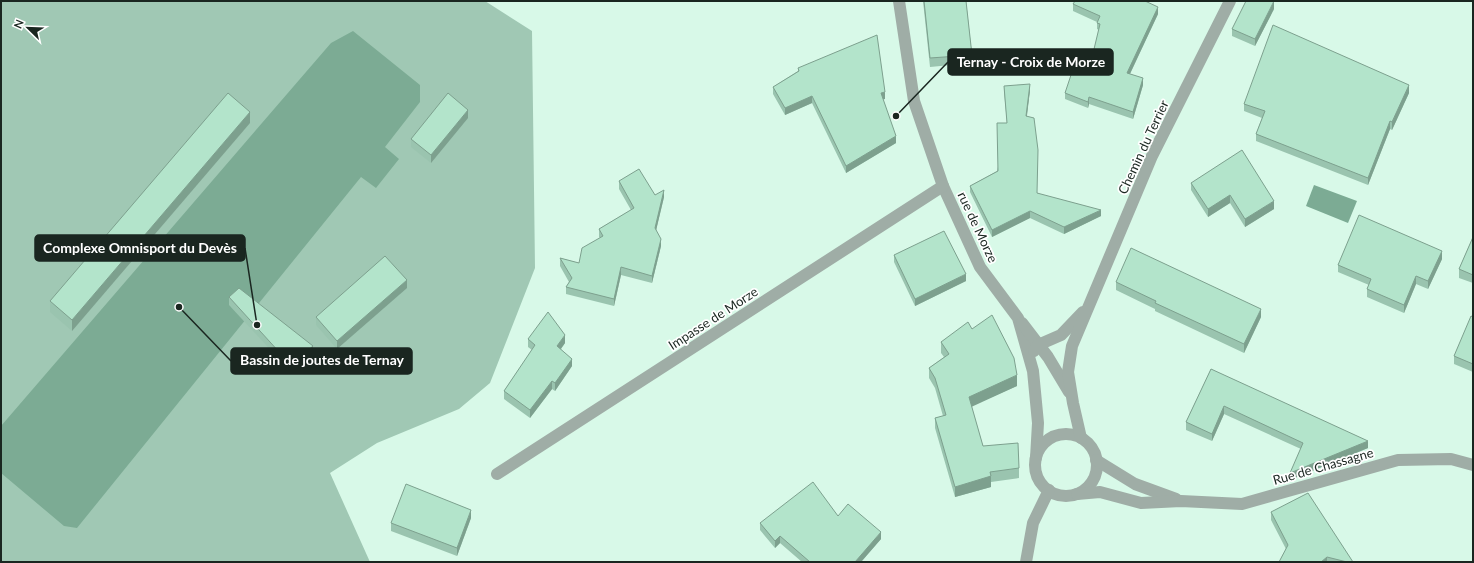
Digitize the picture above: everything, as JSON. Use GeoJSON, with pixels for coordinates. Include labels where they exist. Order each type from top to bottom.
{"type":"FeatureCollection","features":[{"type":"Feature","properties":{"kind":"street","name":"rue de Morze"},"geometry":{"type":"LineString","coordinates":[[899,1],[914,101],[943,186],[980,267],[1018,318],[1033,371],[1038,423],[1036,458]]}},
{"type":"Feature","properties":{"kind":"street","name":"Chemin du Terrier"},"geometry":{"type":"LineString","coordinates":[[1081,438],[1068,372],[1072,346],[1086,309],[1152,156],[1230,1]]}},
{"type":"Feature","properties":{"kind":"street","name":"Impasse de Morze"},"geometry":{"type":"LineString","coordinates":[[497,474],[943,186]]}},
{"type":"Feature","properties":{"kind":"street"},"geometry":{"type":"LineString","coordinates":[[1029,358],[1038,345],[1061,335],[1086,309]]}},
{"type":"Feature","properties":{"kind":"street"},"geometry":{"type":"LineString","coordinates":[[1018,318],[1038,345],[1072,397]]}},
{"type":"Feature","properties":{"kind":"street"},"geometry":{"type":"LineString","coordinates":[[1077,494],[1084,490],[1092,480],[1097,469],[1092,447],[1081,438],[1072,434],[1054,436],[1046,441],[1036,458],[1035,467],[1042,484],[1049,490],[1058,494],[1077,494],[1100,492],[1141,503],[1181,501]]}},
{"type":"Feature","properties":{"kind":"street","name":"Rue de Chassagne"},"geometry":{"type":"LineString","coordinates":[[1181,501],[1242,504],[1398,460],[1451,459],[1473,465]]}},
{"type":"Feature","properties":{"kind":"street"},"geometry":{"type":"LineString","coordinates":[[1096,460],[1135,484],[1181,501]]}},
{"type":"Feature","properties":{"kind":"street"},"geometry":{"type":"LineString","coordinates":[[1026,562],[1032,523],[1049,490]]}},
{"type":"Feature","properties":{"kind":"shaded area"},"geometry":{"type":"Polygon","coordinates":[[[1,1],[485,1],[532,31],[535,268],[490,383],[459,409],[377,443],[330,473],[370,562],[1,562],[1,1]]]}},
{"type":"Feature","properties":{"kind":"shaded area"},"geometry":{"type":"Polygon","coordinates":[[[353,31],[420,85],[420,102],[385,147],[399,159],[376,188],[361,177],[77,528],[64,526],[1,473],[1,426],[331,43],[353,31]]]}},
{"type":"Feature","properties":{"kind":"shaded area"},"geometry":{"type":"Polygon","coordinates":[[[1314,185],[1357,201],[1348,223],[1306,206],[1314,185]]]}},
{"type":"Feature","properties":{"kind":"building"},"geometry":{"type":"Polygon","coordinates":[[[924,1],[966,1],[972,55],[930,58],[924,1]]]}},
{"type":"Feature","properties":{"kind":"building"},"geometry":{"type":"Polygon","coordinates":[[[1075,1],[1145,1],[1158,7],[1127,73],[1143,78],[1133,112],[1089,97],[1088,102],[1065,93],[1074,66],[1089,70],[1100,24],[1097,23],[1100,16],[1073,4],[1075,1]]]}},
{"type":"Feature","properties":{"kind":"building"},"geometry":{"type":"Polygon","coordinates":[[[1246,1],[1274,1],[1255,39],[1232,29],[1246,1]]]}},
{"type":"Feature","properties":{"kind":"building"},"geometry":{"type":"Polygon","coordinates":[[[1273,25],[1409,85],[1392,122],[1390,121],[1368,178],[1256,134],[1265,111],[1244,104],[1273,25]]]}},
{"type":"Feature","properties":{"kind":"building"},"geometry":{"type":"Polygon","coordinates":[[[877,35],[885,92],[881,93],[896,136],[846,166],[812,96],[785,108],[773,87],[799,71],[798,68],[877,35]]]}},
{"type":"Feature","properties":{"kind":"building"},"geometry":{"type":"Polygon","coordinates":[[[1030,84],[1026,116],[1034,118],[1038,150],[1037,193],[1101,210],[1064,227],[1030,211],[992,230],[970,186],[998,171],[997,123],[1007,123],[1004,86],[1030,84]]]}},
{"type":"Feature","properties":{"kind":"building"},"geometry":{"type":"Polygon","coordinates":[[[228,93],[250,112],[72,320],[50,301],[228,93]]]}},
{"type":"Feature","properties":{"kind":"building"},"geometry":{"type":"Polygon","coordinates":[[[448,93],[468,110],[431,155],[411,139],[448,93]]]}},
{"type":"Feature","properties":{"kind":"building"},"geometry":{"type":"Polygon","coordinates":[[[1242,150],[1274,201],[1245,219],[1230,195],[1208,209],[1191,183],[1242,150]]]}},
{"type":"Feature","properties":{"kind":"building"},"geometry":{"type":"Polygon","coordinates":[[[639,169],[655,195],[664,190],[655,228],[661,239],[652,276],[621,267],[614,299],[566,287],[572,278],[560,258],[579,263],[582,248],[603,236],[599,229],[634,208],[619,181],[639,169]]]}},
{"type":"Feature","properties":{"kind":"building"},"geometry":{"type":"Polygon","coordinates":[[[1359,215],[1442,251],[1428,281],[1416,276],[1404,305],[1367,289],[1371,279],[1338,265],[1359,215]]]}},
{"type":"Feature","properties":{"kind":"building"},"geometry":{"type":"Polygon","coordinates":[[[944,231],[966,274],[915,299],[894,255],[944,231]]]}},
{"type":"Feature","properties":{"kind":"building"},"geometry":{"type":"Polygon","coordinates":[[[1473,237],[1473,275],[1459,269],[1473,237]]]}},
{"type":"Feature","properties":{"kind":"building"},"geometry":{"type":"Polygon","coordinates":[[[1131,248],[1261,309],[1244,344],[1155,303],[1156,301],[1116,282],[1131,248]]]}},
{"type":"Feature","properties":{"kind":"building"},"geometry":{"type":"Polygon","coordinates":[[[385,256],[407,280],[337,341],[316,317],[385,256]]]}},
{"type":"Feature","properties":{"kind":"building"},"geometry":{"type":"Polygon","coordinates":[[[239,288],[313,346],[291,365],[229,297],[239,288]]]}},
{"type":"Feature","properties":{"kind":"building"},"geometry":{"type":"Polygon","coordinates":[[[548,312],[565,335],[557,346],[572,359],[555,383],[552,381],[530,410],[504,391],[535,345],[528,339],[548,312]]]}},
{"type":"Feature","properties":{"kind":"building"},"geometry":{"type":"Polygon","coordinates":[[[992,315],[1014,358],[1017,375],[969,397],[983,446],[1018,443],[1019,468],[990,472],[991,476],[955,487],[935,418],[946,415],[935,378],[929,368],[949,354],[941,342],[968,322],[972,329],[992,315]]]}},
{"type":"Feature","properties":{"kind":"building"},"geometry":{"type":"Polygon","coordinates":[[[1471,316],[1473,317],[1473,364],[1454,356],[1471,316]]]}},
{"type":"Feature","properties":{"kind":"building"},"geometry":{"type":"Polygon","coordinates":[[[1211,369],[1368,441],[1290,473],[1303,443],[1224,406],[1212,434],[1186,422],[1211,369]]]}},
{"type":"Feature","properties":{"kind":"building"},"geometry":{"type":"Polygon","coordinates":[[[813,482],[838,516],[848,504],[881,532],[855,562],[810,562],[780,536],[775,541],[760,523],[813,482]]]}},
{"type":"Feature","properties":{"kind":"building"},"geometry":{"type":"Polygon","coordinates":[[[406,484],[471,510],[457,548],[391,523],[406,484]]]}},
{"type":"Feature","properties":{"kind":"building"},"geometry":{"type":"Polygon","coordinates":[[[1308,493],[1353,562],[1327,557],[1321,562],[1279,562],[1288,545],[1271,512],[1308,493]]]}},
{"type":"Feature","properties":{"kind":"place","name":"Ternay - Croix de Morze"},"geometry":{"type":"Point","coordinates":[896,116]}},
{"type":"Feature","properties":{"kind":"place","name":"Bassin de joutes de Ternay"},"geometry":{"type":"Point","coordinates":[179,307]}},
{"type":"Feature","properties":{"kind":"place","name":"Complexe Omnisport du Devès"},"geometry":{"type":"Point","coordinates":[257,325]}}]}
